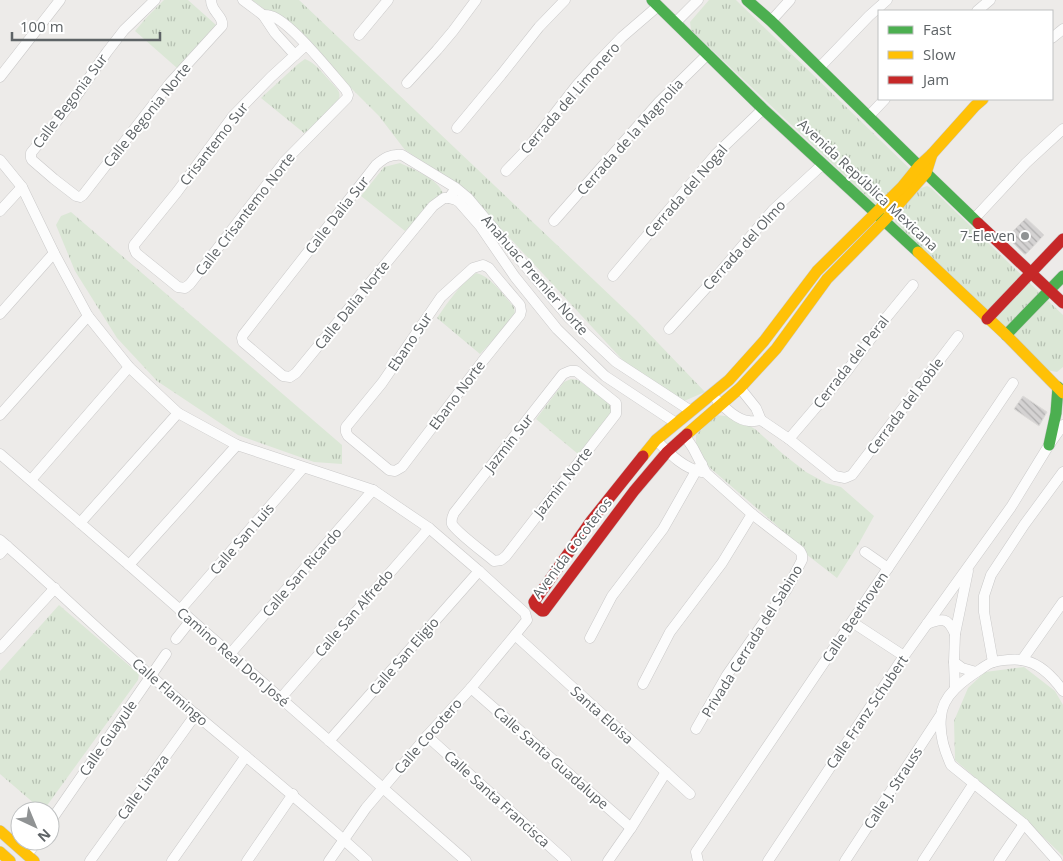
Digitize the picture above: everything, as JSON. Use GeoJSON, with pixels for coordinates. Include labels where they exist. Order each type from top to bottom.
{"type":"FeatureCollection","features":[{"type":"Feature","properties":{"kind":"street"},"geometry":{"type":"LineString","coordinates":[[0,77],[60,0]]}},
{"type":"Feature","properties":{"kind":"street","name":"Calle Begonia Sur"},"geometry":{"type":"LineString","coordinates":[[54,179],[32,160],[31,153],[73,101],[112,44],[155,0]]}},
{"type":"Feature","properties":{"kind":"street"},"geometry":{"type":"LineString","coordinates":[[243,0],[263,15],[275,33],[296,55],[306,44],[282,22],[272,16],[263,15]]}},
{"type":"Feature","properties":{"kind":"street"},"geometry":{"type":"LineString","coordinates":[[359,35],[388,0]]}},
{"type":"Feature","properties":{"kind":"street"},"geometry":{"type":"LineString","coordinates":[[407,83],[443,44],[476,0]]}},
{"type":"Feature","properties":{"kind":"street"},"geometry":{"type":"LineString","coordinates":[[457,128],[539,27],[565,0]]}},
{"type":"Feature","properties":{"kind":"street"},"geometry":{"type":"LineString","coordinates":[[675,23],[698,0]]}},
{"type":"Feature","properties":{"kind":"street"},"geometry":{"type":"LineString","coordinates":[[747,0],[771,20],[868,117],[1063,303]]}},
{"type":"Feature","properties":{"kind":"street"},"geometry":{"type":"LineString","coordinates":[[771,20],[790,0]]}},
{"type":"Feature","properties":{"kind":"street"},"geometry":{"type":"LineString","coordinates":[[819,68],[887,0]]}},
{"type":"Feature","properties":{"kind":"street"},"geometry":{"type":"LineString","coordinates":[[978,10],[990,0]]}},
{"type":"Feature","properties":{"kind":"street","name":"Avenida República Mexicana"},"geometry":{"type":"LineString","coordinates":[[655,3],[763,110],[880,216],[1061,387]]}},
{"type":"Feature","properties":{"kind":"street","name":"Cerrada del Limonero"},"geometry":{"type":"LineString","coordinates":[[506,171],[547,126],[577,85],[655,3]]}},
{"type":"Feature","properties":{"kind":"street","name":"Calle Begonia Norte"},"geometry":{"type":"LineString","coordinates":[[54,179],[76,196],[80,197],[83,195],[170,83],[222,26],[222,20],[212,5]]}},
{"type":"Feature","properties":{"kind":"street"},"geometry":{"type":"LineString","coordinates":[[1053,37],[1063,29]]}},
{"type":"Feature","properties":{"kind":"street","name":"Calle Crisantemo Norte"},"geometry":{"type":"LineString","coordinates":[[159,272],[178,287],[185,288],[188,286],[285,160],[345,100],[348,95],[346,90],[306,44]]}},
{"type":"Feature","properties":{"kind":"street","name":"Cerrada de la Magnolia"},"geometry":{"type":"LineString","coordinates":[[554,221],[659,102],[708,54]]}},
{"type":"Feature","properties":{"kind":"street","name":"Crisantemo Sur"},"geometry":{"type":"LineString","coordinates":[[159,272],[136,253],[134,248],[136,243],[233,116],[271,76],[296,55]]}},
{"type":"Feature","properties":{"kind":"street"},"geometry":{"type":"LineString","coordinates":[[868,117],[884,100]]}},
{"type":"Feature","properties":{"kind":"street"},"geometry":{"type":"LineString","coordinates":[[880,216],[922,169],[932,154],[982,100]]}},
{"type":"Feature","properties":{"kind":"street","name":"Cerrada del Nogal"},"geometry":{"type":"LineString","coordinates":[[614,276],[716,154],[763,110]]}},
{"type":"Feature","properties":{"kind":"street"},"geometry":{"type":"LineString","coordinates":[[974,219],[1026,163],[1063,129]]}},
{"type":"Feature","properties":{"kind":"street","name":"Calle Dalia Sur"},"geometry":{"type":"LineString","coordinates":[[242,338],[376,165],[383,159],[389,156],[402,155],[456,188]]}},
{"type":"Feature","properties":{"kind":"street"},"geometry":{"type":"LineString","coordinates":[[0,160],[22,187],[54,253],[88,316],[129,367],[178,412],[237,445],[373,490],[429,528],[479,571]]}},
{"type":"Feature","properties":{"kind":"street","name":"Cerrada del Olmo"},"geometry":{"type":"LineString","coordinates":[[669,329],[773,210],[823,164]]}},
{"type":"Feature","properties":{"kind":"street"},"geometry":{"type":"LineString","coordinates":[[0,211],[22,187]]}},
{"type":"Feature","properties":{"kind":"street","name":"Calle Dalia Norte"},"geometry":{"type":"LineString","coordinates":[[242,338],[243,342],[284,376],[290,377],[293,375],[433,206],[444,198],[449,198],[456,188]]}},
{"type":"Feature","properties":{"kind":"street","name":"Anahuac Premier Norte"},"geometry":{"type":"LineString","coordinates":[[456,188],[468,198],[515,278],[557,329],[605,376],[676,423]]}},
{"type":"Feature","properties":{"kind":"street","name":"Anahuac Premier Norte"},"geometry":{"type":"LineString","coordinates":[[449,198],[459,202],[484,223],[526,266],[568,318],[616,362],[691,411]]}},
{"type":"Feature","properties":{"kind":"street","name":"Avenida Cocoteros"},"geometry":{"type":"LineString","coordinates":[[880,216],[827,279],[776,349],[740,388],[668,452],[634,491],[544,610],[542,611],[535,605],[534,602],[591,521],[656,440],[729,380],[764,340],[816,271],[858,228],[880,216]]}},
{"type":"Feature","properties":{"kind":"street"},"geometry":{"type":"LineString","coordinates":[[988,318],[1063,240]]}},
{"type":"Feature","properties":{"kind":"street"},"geometry":{"type":"LineString","coordinates":[[0,314],[54,253]]}},
{"type":"Feature","properties":{"kind":"street","name":"Ebano Sur"},"geometry":{"type":"LineString","coordinates":[[366,452],[348,436],[346,427],[382,383],[442,297],[473,268],[483,265],[489,268],[506,287]]}},
{"type":"Feature","properties":{"kind":"street"},"geometry":{"type":"LineString","coordinates":[[506,287],[526,266]]}},
{"type":"Feature","properties":{"kind":"street"},"geometry":{"type":"LineString","coordinates":[[1006,335],[1063,276]]}},
{"type":"Feature","properties":{"kind":"street","name":"Cerrada del Peral"},"geometry":{"type":"LineString","coordinates":[[789,439],[847,371],[913,285]]}},
{"type":"Feature","properties":{"kind":"street","name":"Ebano Norte"},"geometry":{"type":"LineString","coordinates":[[366,452],[390,470],[395,471],[402,467],[520,315],[520,305],[506,287]]}},
{"type":"Feature","properties":{"kind":"street"},"geometry":{"type":"LineString","coordinates":[[0,415],[88,316]]}},
{"type":"Feature","properties":{"kind":"street","name":"Cerrada del Roble"},"geometry":{"type":"LineString","coordinates":[[789,439],[835,476],[845,478],[852,475],[958,336]]}},
{"type":"Feature","properties":{"kind":"street"},"geometry":{"type":"LineString","coordinates":[[595,386],[616,362]]}},
{"type":"Feature","properties":{"kind":"street"},"geometry":{"type":"LineString","coordinates":[[30,480],[129,367]]}},
{"type":"Feature","properties":{"kind":"street","name":"Jazmin Sur"},"geometry":{"type":"LineString","coordinates":[[470,542],[452,525],[451,519],[454,513],[563,374],[576,371],[595,386]]}},
{"type":"Feature","properties":{"kind":"street","name":"Calle Beethoven"},"geometry":{"type":"LineString","coordinates":[[697,856],[1013,383]]}},
{"type":"Feature","properties":{"kind":"street","name":"Jazmin Norte"},"geometry":{"type":"LineString","coordinates":[[470,542],[494,561],[501,560],[506,556],[616,414],[616,403],[595,386]]}},
{"type":"Feature","properties":{"kind":"street"},"geometry":{"type":"LineString","coordinates":[[1049,445],[1061,387]]}},
{"type":"Feature","properties":{"kind":"street"},"geometry":{"type":"LineString","coordinates":[[740,388],[756,408],[762,420],[789,439]]}},
{"type":"Feature","properties":{"kind":"street"},"geometry":{"type":"LineString","coordinates":[[712,395],[722,405],[743,420],[750,422],[762,420]]}},
{"type":"Feature","properties":{"kind":"street"},"geometry":{"type":"LineString","coordinates":[[80,523],[178,412]]}},
{"type":"Feature","properties":{"kind":"street"},"geometry":{"type":"LineString","coordinates":[[1049,445],[1063,425]]}},
{"type":"Feature","properties":{"kind":"street"},"geometry":{"type":"LineString","coordinates":[[1049,445],[1063,432]]}},
{"type":"Feature","properties":{"kind":"street"},"geometry":{"type":"LineString","coordinates":[[643,684],[670,632],[722,563],[752,514],[701,469],[685,436]]}},
{"type":"Feature","properties":{"kind":"street"},"geometry":{"type":"LineString","coordinates":[[656,440],[688,468],[701,469]]}},
{"type":"Feature","properties":{"kind":"street"},"geometry":{"type":"LineString","coordinates":[[129,565],[237,445]]}},
{"type":"Feature","properties":{"kind":"street","name":"Calle Franz Schubert"},"geometry":{"type":"LineString","coordinates":[[768,861],[904,656],[1011,507],[1049,445]]}},
{"type":"Feature","properties":{"kind":"street","name":"Camino Real Don José"},"geometry":{"type":"LineString","coordinates":[[0,454],[466,861]]}},
{"type":"Feature","properties":{"kind":"street","name":"Calle San Luis"},"geometry":{"type":"LineString","coordinates":[[180,610],[303,468]]}},
{"type":"Feature","properties":{"kind":"street"},"geometry":{"type":"LineString","coordinates":[[590,638],[612,596],[663,530],[701,469]]}},
{"type":"Feature","properties":{"kind":"street"},"geometry":{"type":"LineString","coordinates":[[993,662],[984,612],[984,596],[991,576],[1024,525],[1063,472]]}},
{"type":"Feature","properties":{"kind":"street","name":"Calle San Ricardo"},"geometry":{"type":"LineString","coordinates":[[230,654],[373,490]]}},
{"type":"Feature","properties":{"kind":"street","name":"Privada Cerrada del Sabino"},"geometry":{"type":"LineString","coordinates":[[696,729],[727,675],[787,589],[802,560],[800,551],[752,514]]}},
{"type":"Feature","properties":{"kind":"street","name":"Calle San Alfredo"},"geometry":{"type":"LineString","coordinates":[[280,699],[429,528]]}},
{"type":"Feature","properties":{"kind":"street"},"geometry":{"type":"LineString","coordinates":[[0,554],[4,543]]}},
{"type":"Feature","properties":{"kind":"street","name":"Calle Flamingo"},"geometry":{"type":"LineString","coordinates":[[4,543],[151,676],[292,794],[367,861]]}},
{"type":"Feature","properties":{"kind":"street"},"geometry":{"type":"LineString","coordinates":[[865,552],[888,568]]}},
{"type":"Feature","properties":{"kind":"street"},"geometry":{"type":"LineString","coordinates":[[955,688],[955,634],[969,566]]}},
{"type":"Feature","properties":{"kind":"street","name":"Calle Cocotero"},"geometry":{"type":"LineString","coordinates":[[329,861],[364,809],[471,688],[527,620],[525,613],[479,571]]}},
{"type":"Feature","properties":{"kind":"street","name":"Calle San Eligio"},"geometry":{"type":"LineString","coordinates":[[329,741],[479,571]]}},
{"type":"Feature","properties":{"kind":"street"},"geometry":{"type":"LineString","coordinates":[[0,648],[55,588]]}},
{"type":"Feature","properties":{"kind":"street"},"geometry":{"type":"LineString","coordinates":[[1022,660],[1063,602]]}},
{"type":"Feature","properties":{"kind":"street"},"geometry":{"type":"LineString","coordinates":[[926,625],[940,619],[944,620],[952,626],[955,634]]}},
{"type":"Feature","properties":{"kind":"street"},"geometry":{"type":"LineString","coordinates":[[176,639],[191,620]]}},
{"type":"Feature","properties":{"kind":"street"},"geometry":{"type":"LineString","coordinates":[[852,622],[904,656]]}},
{"type":"Feature","properties":{"kind":"street","name":"Santa Eloisa"},"geometry":{"type":"LineString","coordinates":[[515,635],[690,794]]}},
{"type":"Feature","properties":{"kind":"street","name":"Calle Guayule"},"geometry":{"type":"LineString","coordinates":[[60,808],[166,654]]}},
{"type":"Feature","properties":{"kind":"street"},"geometry":{"type":"LineString","coordinates":[[955,688],[993,662],[1022,660],[1038,666],[1053,678],[1063,690]]}},
{"type":"Feature","properties":{"kind":"street"},"geometry":{"type":"LineString","coordinates":[[954,662],[962,668],[976,672]]}},
{"type":"Feature","properties":{"kind":"street","name":"Calle Santa Guadalupe"},"geometry":{"type":"LineString","coordinates":[[471,688],[631,828]]}},
{"type":"Feature","properties":{"kind":"street","name":"Calle J. Strauss"},"geometry":{"type":"LineString","coordinates":[[845,861],[940,716],[946,700],[955,688]]}},
{"type":"Feature","properties":{"kind":"street","name":"Calle Linaza"},"geometry":{"type":"LineString","coordinates":[[90,861],[196,714]]}},
{"type":"Feature","properties":{"kind":"street"},"geometry":{"type":"LineString","coordinates":[[940,716],[945,753],[952,765],[1024,824],[1057,861]]}},
{"type":"Feature","properties":{"kind":"street","name":"Calle Santa Francisca"},"geometry":{"type":"LineString","coordinates":[[427,736],[566,861]]}},
{"type":"Feature","properties":{"kind":"street"},"geometry":{"type":"LineString","coordinates":[[172,861],[246,756]]}},
{"type":"Feature","properties":{"kind":"street"},"geometry":{"type":"LineString","coordinates":[[608,861],[666,772]]}},
{"type":"Feature","properties":{"kind":"street"},"geometry":{"type":"LineString","coordinates":[[923,861],[974,783]]}},
{"type":"Feature","properties":{"kind":"street"},"geometry":{"type":"LineString","coordinates":[[247,861],[292,794]]}},
{"type":"Feature","properties":{"kind":"street"},"geometry":{"type":"LineString","coordinates":[[999,861],[1024,824]]}},
{"type":"Feature","properties":{"kind":"street"},"geometry":{"type":"LineString","coordinates":[[0,832],[31,858]]}},
{"type":"Feature","properties":{"kind":"street"},"geometry":{"type":"LineString","coordinates":[[0,852],[10,861]]}},
{"type":"Feature","properties":{"kind":"green space"},"geometry":{"type":"Polygon","coordinates":[[[164,0],[188,0],[216,25],[177,68],[135,31],[164,0]]]}},
{"type":"Feature","properties":{"kind":"green space"},"geometry":{"type":"Polygon","coordinates":[[[252,0],[299,0],[636,320],[705,392],[684,401],[630,368],[507,235],[454,182],[405,150],[379,116],[355,92],[286,25],[252,0]]]}},
{"type":"Feature","properties":{"kind":"green space"},"geometry":{"type":"Polygon","coordinates":[[[709,0],[736,0],[909,168],[909,176],[876,205],[691,30],[690,22],[709,0]]]}},
{"type":"Feature","properties":{"kind":"green space"},"geometry":{"type":"Polygon","coordinates":[[[305,59],[321,71],[339,92],[339,97],[333,109],[304,133],[261,98],[305,59]]]}},
{"type":"Feature","properties":{"kind":"green space"},"geometry":{"type":"Polygon","coordinates":[[[400,163],[431,179],[443,193],[405,231],[361,196],[384,167],[400,163]]]}},
{"type":"Feature","properties":{"kind":"green space"},"geometry":{"type":"Polygon","coordinates":[[[927,186],[1063,315],[1063,367],[1057,372],[1046,370],[895,222],[896,215],[921,188],[927,186]]]}},
{"type":"Feature","properties":{"kind":"green space"},"geometry":{"type":"Polygon","coordinates":[[[71,212],[342,445],[342,464],[314,462],[238,435],[157,381],[117,338],[75,271],[56,225],[61,216],[71,212]]]}},
{"type":"Feature","properties":{"kind":"green space"},"geometry":{"type":"Polygon","coordinates":[[[476,273],[487,278],[497,287],[514,307],[515,314],[512,320],[480,354],[437,318],[460,288],[476,273]]]}},
{"type":"Feature","properties":{"kind":"green space"},"geometry":{"type":"Polygon","coordinates":[[[571,379],[578,380],[609,403],[611,411],[607,419],[578,454],[536,419],[564,382],[571,379]]]}},
{"type":"Feature","properties":{"kind":"green space"},"geometry":{"type":"Polygon","coordinates":[[[716,415],[734,417],[755,429],[806,472],[826,483],[841,487],[874,516],[837,578],[806,554],[774,523],[709,467],[696,448],[696,435],[716,415]]]}},
{"type":"Feature","properties":{"kind":"green space"},"geometry":{"type":"Polygon","coordinates":[[[59,605],[139,674],[138,680],[50,801],[31,801],[0,774],[0,671],[59,605]]]}},
{"type":"Feature","properties":{"kind":"green space"},"geometry":{"type":"Polygon","coordinates":[[[1024,667],[1055,691],[1063,705],[1063,856],[955,760],[954,721],[968,688],[985,672],[1024,667]]]}},
{"type":"Feature","properties":{"kind":"building","name":"7-Eleven"},"geometry":{"type":"Polygon","coordinates":[[[1026,218],[1044,235],[1024,254],[1007,237],[1026,218]]]}},
{"type":"Feature","properties":{"kind":"building"},"geometry":{"type":"Polygon","coordinates":[[[1023,396],[1047,412],[1039,426],[1014,409],[1023,396]]]}},
{"type":"Feature","properties":{"kind":"traffic: fast"},"geometry":{"type":"LineString","coordinates":[[652,0],[763,109],[918,252]]}},
{"type":"Feature","properties":{"kind":"traffic: fast"},"geometry":{"type":"LineString","coordinates":[[747,0],[771,21],[978,223]]}},
{"type":"Feature","properties":{"kind":"traffic: fast"},"geometry":{"type":"LineString","coordinates":[[1006,335],[1063,276]]}},
{"type":"Feature","properties":{"kind":"traffic: fast"},"geometry":{"type":"LineString","coordinates":[[1049,445],[1056,413],[1058,387]]}},
{"type":"Feature","properties":{"kind":"traffic: slow"},"geometry":{"type":"LineString","coordinates":[[643,456],[656,440],[729,380],[764,341],[817,271],[902,187],[919,166],[982,100]]}},
{"type":"Feature","properties":{"kind":"traffic: slow"},"geometry":{"type":"LineString","coordinates":[[687,434],[740,388],[776,349],[827,279],[885,220],[926,173],[932,154]]}},
{"type":"Feature","properties":{"kind":"traffic: slow"},"geometry":{"type":"LineString","coordinates":[[918,252],[1006,335],[1063,393]]}},
{"type":"Feature","properties":{"kind":"traffic: slow"},"geometry":{"type":"LineString","coordinates":[[0,831],[34,861]]}},
{"type":"Feature","properties":{"kind":"traffic: slow"},"geometry":{"type":"LineString","coordinates":[[0,852],[10,861]]}},
{"type":"Feature","properties":{"kind":"traffic: jam"},"geometry":{"type":"LineString","coordinates":[[978,223],[1063,303]]}},
{"type":"Feature","properties":{"kind":"traffic: jam"},"geometry":{"type":"LineString","coordinates":[[987,319],[1063,239]]}},
{"type":"Feature","properties":{"kind":"traffic: jam"},"geometry":{"type":"LineString","coordinates":[[643,456],[591,521],[534,602],[542,611],[544,611],[634,491],[667,452],[687,434]]}},
{"type":"Feature","properties":{"kind":"place","name":"7-Eleven"},"geometry":{"type":"Point","coordinates":[1025,236]}}]}
